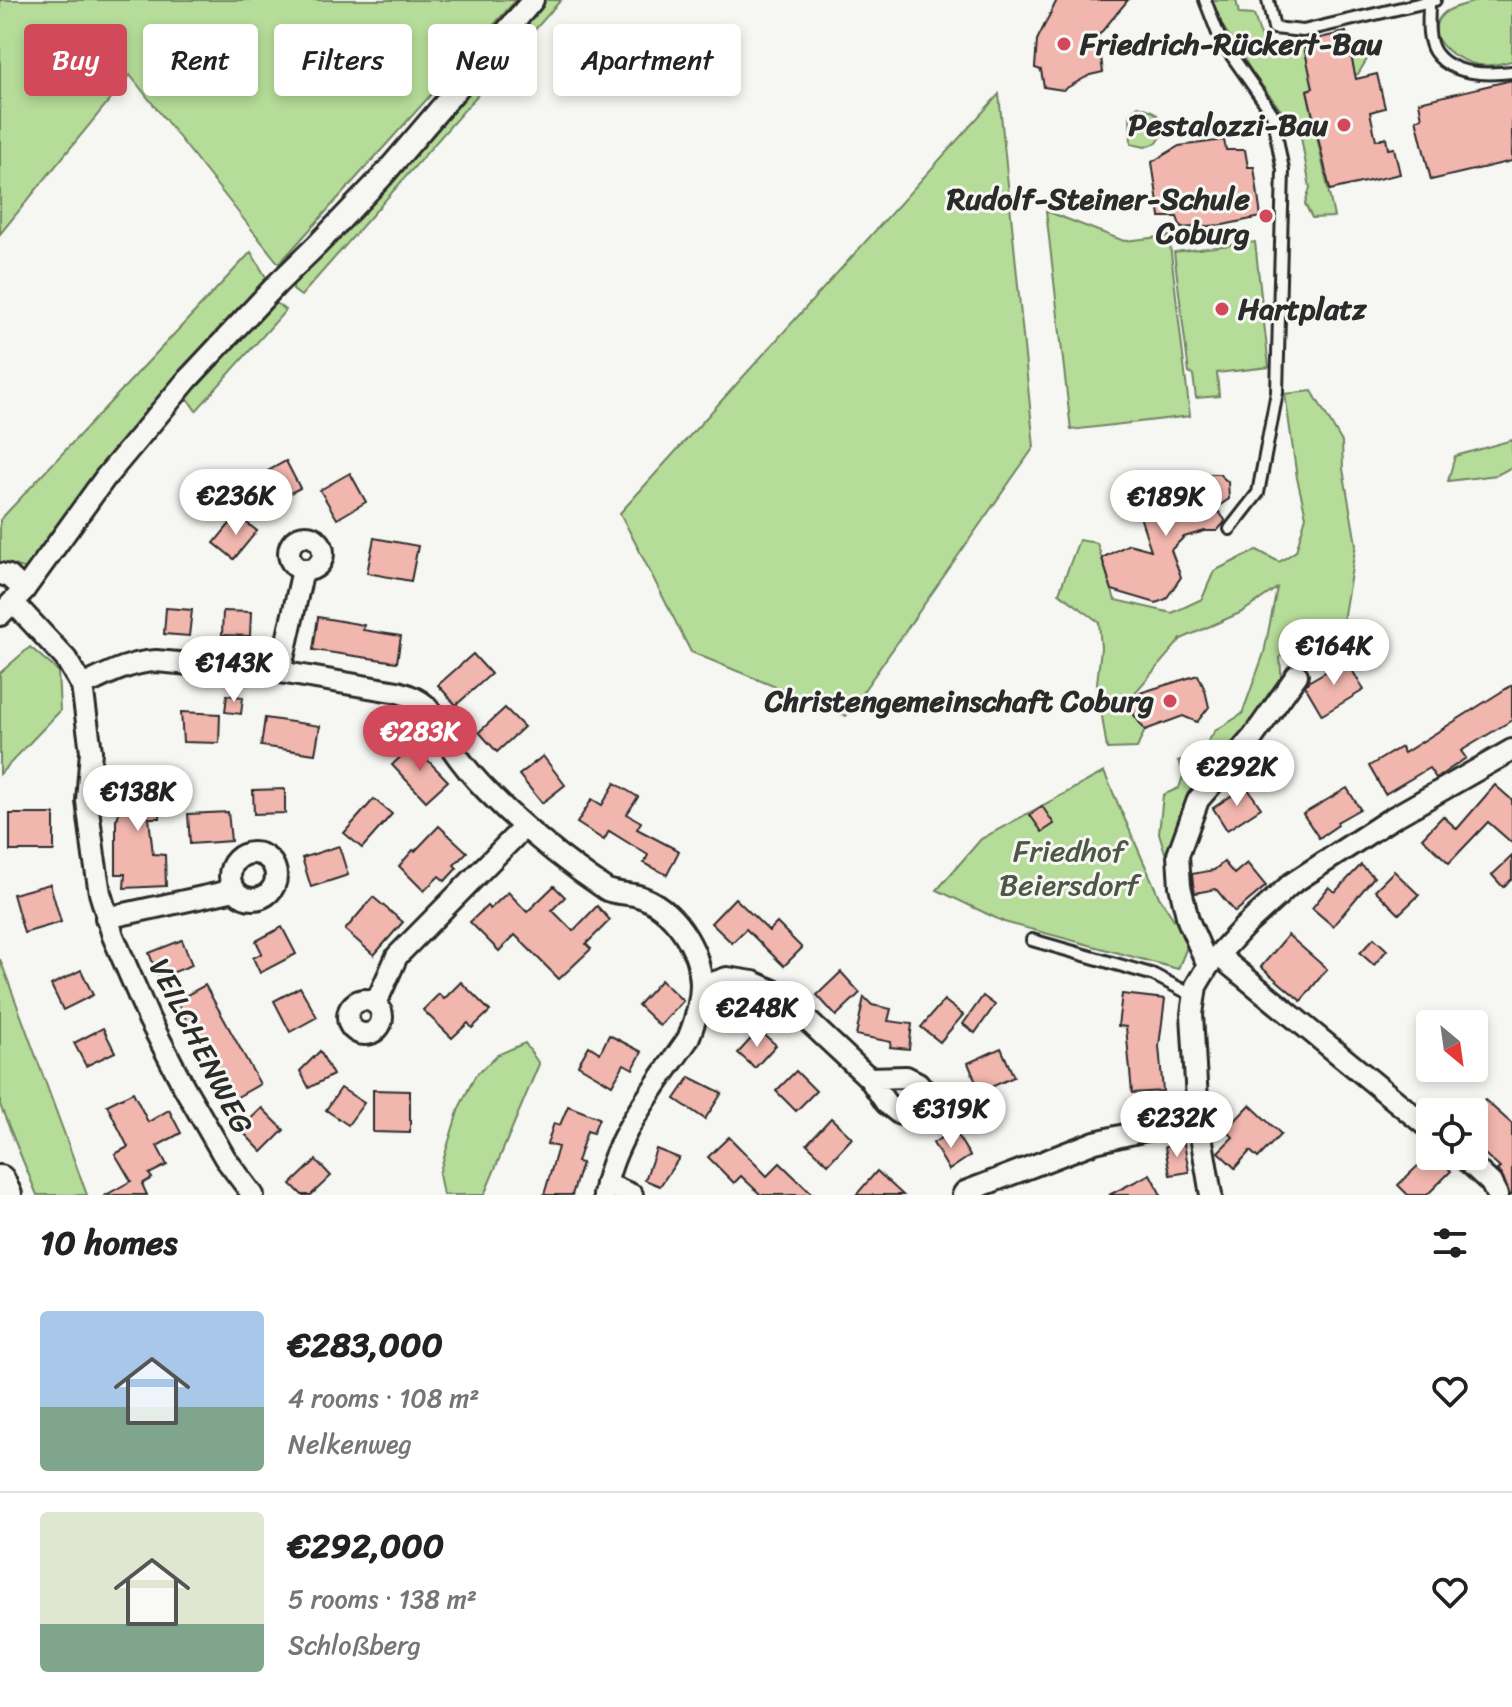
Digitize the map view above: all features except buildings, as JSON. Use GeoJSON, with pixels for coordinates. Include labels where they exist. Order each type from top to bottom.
{"type":"FeatureCollection","features":[{"type":"Feature","properties":{"kind":"street"},"geometry":{"type":"LineString","coordinates":[[12,602],[105,478],[188,379],[381,178],[533,0]]}},
{"type":"Feature","properties":{"kind":"street"},"geometry":{"type":"LineString","coordinates":[[280,672],[303,570]]}},
{"type":"Feature","properties":{"kind":"street","name":"VEILCHENWEG"},"geometry":{"type":"LineString","coordinates":[[0,574],[9,576],[12,602],[66,659],[82,686],[91,751],[87,801],[106,918],[149,1019],[183,1085],[225,1158],[253,1195]]}},
{"type":"Feature","properties":{"kind":"street"},"geometry":{"type":"LineString","coordinates":[[82,686],[123,667],[141,661],[156,661],[280,672],[414,697],[431,710],[447,742],[484,788],[524,827],[607,890],[637,896],[667,914],[692,947],[701,987],[694,1026],[688,1039],[630,1126],[605,1189],[632,1195]]}},
{"type":"Feature","properties":{"kind":"street"},"geometry":{"type":"LineString","coordinates":[[1297,675],[1253,737],[1198,800],[1178,855],[1180,886],[1188,920],[1214,961],[1416,1118]]}},
{"type":"Feature","properties":{"kind":"street"},"geometry":{"type":"LineString","coordinates":[[1211,1195],[1198,1118],[1192,1014],[1196,986],[1243,928],[1291,884],[1389,820],[1512,750]]}},
{"type":"Feature","properties":{"kind":"street"},"geometry":{"type":"LineString","coordinates":[[376,1003],[397,956],[524,827]]}},
{"type":"Feature","properties":{"kind":"street"},"geometry":{"type":"LineString","coordinates":[[106,918],[235,890]]}},
{"type":"Feature","properties":{"kind":"street"},"geometry":{"type":"LineString","coordinates":[[701,987],[727,978],[753,982],[778,993],[869,1078]]}},
{"type":"Feature","properties":{"kind":"street"},"geometry":{"type":"LineString","coordinates":[[963,1195],[1095,1142],[1198,1118]]}},
{"type":"Feature","properties":{"kind":"street"},"geometry":{"type":"LineString","coordinates":[[1477,1170],[1491,1183],[1497,1195]]}},
{"type":"Feature","properties":{"kind":"street"},"geometry":{"type":"LineString","coordinates":[[0,1180],[7,1195]]}},
{"type":"Feature","properties":{"kind":"lane"},"geometry":{"type":"LineString","coordinates":[[1205,0],[1220,39],[1272,113],[1283,170],[1277,392],[1258,493],[1230,529]]}},
{"type":"Feature","properties":{"kind":"lane"},"geometry":{"type":"LineString","coordinates":[[1268,0],[1274,28],[1303,31],[1432,1],[1428,29],[1434,50],[1447,64],[1487,74],[1512,72]]}},
{"type":"Feature","properties":{"kind":"lane"},"geometry":{"type":"LineString","coordinates":[[1032,940],[1154,975],[1194,996]]}},
{"type":"Feature","properties":{"kind":"green space"},"geometry":{"type":"Polygon","coordinates":[[[0,0],[516,0],[494,24],[428,24],[430,96],[279,264],[147,96],[258,96],[258,24],[143,24],[143,91],[130,75],[127,79],[127,24],[24,24],[24,96],[113,96],[0,234],[0,0]]]}},
{"type":"Feature","properties":{"kind":"green space"},"geometry":{"type":"Polygon","coordinates":[[[545,0],[561,0],[537,27],[537,24],[523,24],[545,0]]]}},
{"type":"Feature","properties":{"kind":"green space"},"geometry":{"type":"Polygon","coordinates":[[[1213,0],[1236,0],[1239,14],[1254,15],[1266,53],[1303,42],[1308,63],[1350,54],[1357,43],[1369,56],[1358,74],[1307,90],[1334,217],[1312,218],[1305,204],[1310,188],[1301,137],[1254,75],[1215,14],[1213,0]]]}},
{"type":"Feature","properties":{"kind":"green space"},"geometry":{"type":"Polygon","coordinates":[[[1477,0],[1512,0],[1512,61],[1488,66],[1472,63],[1453,55],[1439,41],[1436,24],[1442,15],[1477,0]]]}},
{"type":"Feature","properties":{"kind":"green space"},"geometry":{"type":"Polygon","coordinates":[[[999,94],[1034,447],[846,716],[691,652],[620,513],[999,94]]]}},
{"type":"Feature","properties":{"kind":"green space"},"geometry":{"type":"Polygon","coordinates":[[[458,96],[477,96],[301,296],[293,290],[294,277],[458,96]]]}},
{"type":"Feature","properties":{"kind":"green space"},"geometry":{"type":"Polygon","coordinates":[[[1138,106],[1156,114],[1164,132],[1157,143],[1145,147],[1131,144],[1130,113],[1138,106]]]}},
{"type":"Feature","properties":{"kind":"green space"},"geometry":{"type":"Polygon","coordinates":[[[1046,211],[1124,241],[1169,236],[1190,416],[1071,430],[1046,211]]]}},
{"type":"Feature","properties":{"kind":"green space","name":"Hartplatz"},"geometry":{"type":"Polygon","coordinates":[[[1255,242],[1269,367],[1217,373],[1219,396],[1196,398],[1193,375],[1189,373],[1174,252],[1255,242]]]}},
{"type":"Feature","properties":{"kind":"green space"},"geometry":{"type":"Polygon","coordinates":[[[251,252],[267,279],[134,426],[29,569],[0,563],[0,520],[251,252]]]}},
{"type":"Feature","properties":{"kind":"green space"},"geometry":{"type":"Polygon","coordinates":[[[273,301],[286,310],[196,411],[187,398],[273,301]]]}},
{"type":"Feature","properties":{"kind":"green space"},"geometry":{"type":"Polygon","coordinates":[[[1312,391],[1342,442],[1343,469],[1356,544],[1340,638],[1300,645],[1280,657],[1282,684],[1200,785],[1169,866],[1159,833],[1163,795],[1179,788],[1184,773],[1178,761],[1199,755],[1215,731],[1242,714],[1264,653],[1277,588],[1242,612],[1181,639],[1133,695],[1134,715],[1145,730],[1137,748],[1107,749],[1097,683],[1101,648],[1099,622],[1059,593],[1079,540],[1097,543],[1115,600],[1172,613],[1202,599],[1214,571],[1257,550],[1279,562],[1296,551],[1306,516],[1297,478],[1285,394],[1312,391]]]}},
{"type":"Feature","properties":{"kind":"green space"},"geometry":{"type":"Polygon","coordinates":[[[1512,440],[1512,467],[1497,475],[1448,481],[1455,456],[1512,440]]]}},
{"type":"Feature","properties":{"kind":"green space"},"geometry":{"type":"Polygon","coordinates":[[[30,647],[58,671],[60,711],[0,774],[0,673],[30,647]]]}},
{"type":"Feature","properties":{"kind":"green space","name":"Friedhof Beiersdorf"},"geometry":{"type":"Polygon","coordinates":[[[1104,772],[1159,897],[1189,942],[1178,969],[1004,922],[937,890],[981,839],[1104,772]]]}},
{"type":"Feature","properties":{"kind":"green space"},"geometry":{"type":"Polygon","coordinates":[[[0,959],[87,1195],[37,1195],[0,1105],[0,959]]]}},
{"type":"Feature","properties":{"kind":"green space"},"geometry":{"type":"Polygon","coordinates":[[[525,1043],[539,1064],[484,1195],[443,1195],[439,1174],[459,1108],[475,1076],[497,1055],[525,1043]]]}},
{"type":"Feature","properties":{"kind":"place","name":"Friedrich-Rückert-Bau"},"geometry":{"type":"Point","coordinates":[1064,44]}},
{"type":"Feature","properties":{"kind":"place","name":"Pestalozzi-Bau"},"geometry":{"type":"Point","coordinates":[1344,125]}},
{"type":"Feature","properties":{"kind":"place","name":"Rudolf-Steiner-Schule Coburg"},"geometry":{"type":"Point","coordinates":[1266,216]}},
{"type":"Feature","properties":{"kind":"place","name":"Hartplatz"},"geometry":{"type":"Point","coordinates":[1222,309]}},
{"type":"Feature","properties":{"kind":"place","name":"Christengemeinschaft Coburg"},"geometry":{"type":"Point","coordinates":[1170,701]}}]}
